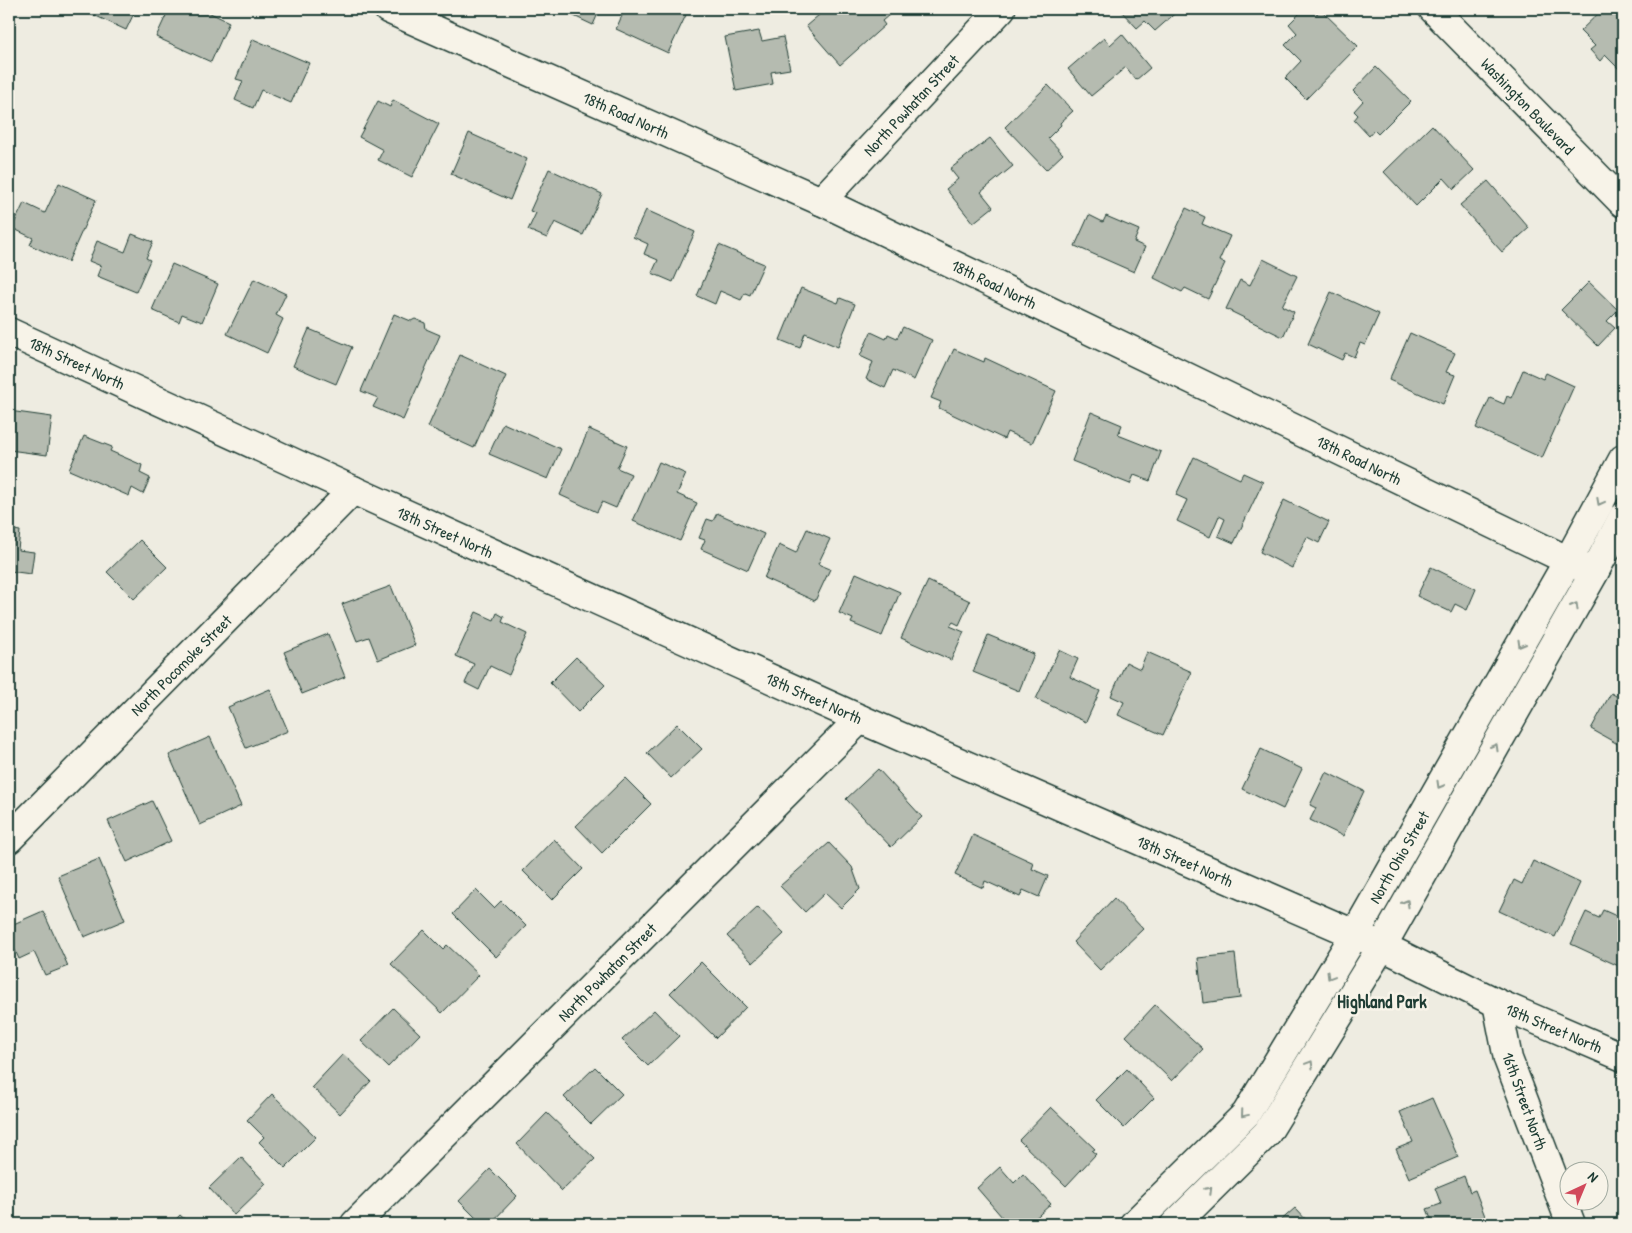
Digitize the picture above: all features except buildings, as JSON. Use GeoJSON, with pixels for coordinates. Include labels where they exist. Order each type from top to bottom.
{"type":"FeatureCollection","features":[{"type":"Feature","properties":{"kind":"street","name":"18th Road North"},"geometry":{"type":"LineString","coordinates":[[388,9],[821,201],[1594,573]]}},
{"type":"Feature","properties":{"kind":"street","name":"North Powhatan Street"},"geometry":{"type":"LineString","coordinates":[[821,201],[1001,9]]}},
{"type":"Feature","properties":{"kind":"street","name":"Washington Boulevard"},"geometry":{"type":"LineString","coordinates":[[1433,9],[1623,203]]}},
{"type":"Feature","properties":{"kind":"street","name":"18th Street North"},"geometry":{"type":"LineString","coordinates":[[9,332],[860,719],[1355,934],[1497,1003],[1623,1057]]}},
{"type":"Feature","properties":{"kind":"street","name":"North Ohio Street"},"geometry":{"type":"LineString","coordinates":[[1134,1224],[1246,1114],[1355,934],[1568,561],[1623,459]]}},
{"type":"Feature","properties":{"kind":"street","name":"North Pocomoke Street"},"geometry":{"type":"LineString","coordinates":[[9,839],[353,490]]}},
{"type":"Feature","properties":{"kind":"street","name":"North Ohio Street"},"geometry":{"type":"LineString","coordinates":[[1175,1224],[1267,1133],[1382,946],[1594,573],[1623,517]]}},
{"type":"Feature","properties":{"kind":"street","name":"North Powhatan Street"},"geometry":{"type":"LineString","coordinates":[[355,1224],[860,719]]}},
{"type":"Feature","properties":{"kind":"street","name":"16th Street North"},"geometry":{"type":"LineString","coordinates":[[1497,1003],[1508,1059],[1571,1224]]}},
{"type":"Feature","properties":{"kind":"district","name":"Highland Park"},"geometry":{"type":"Point","coordinates":[1382,1001]}}]}
